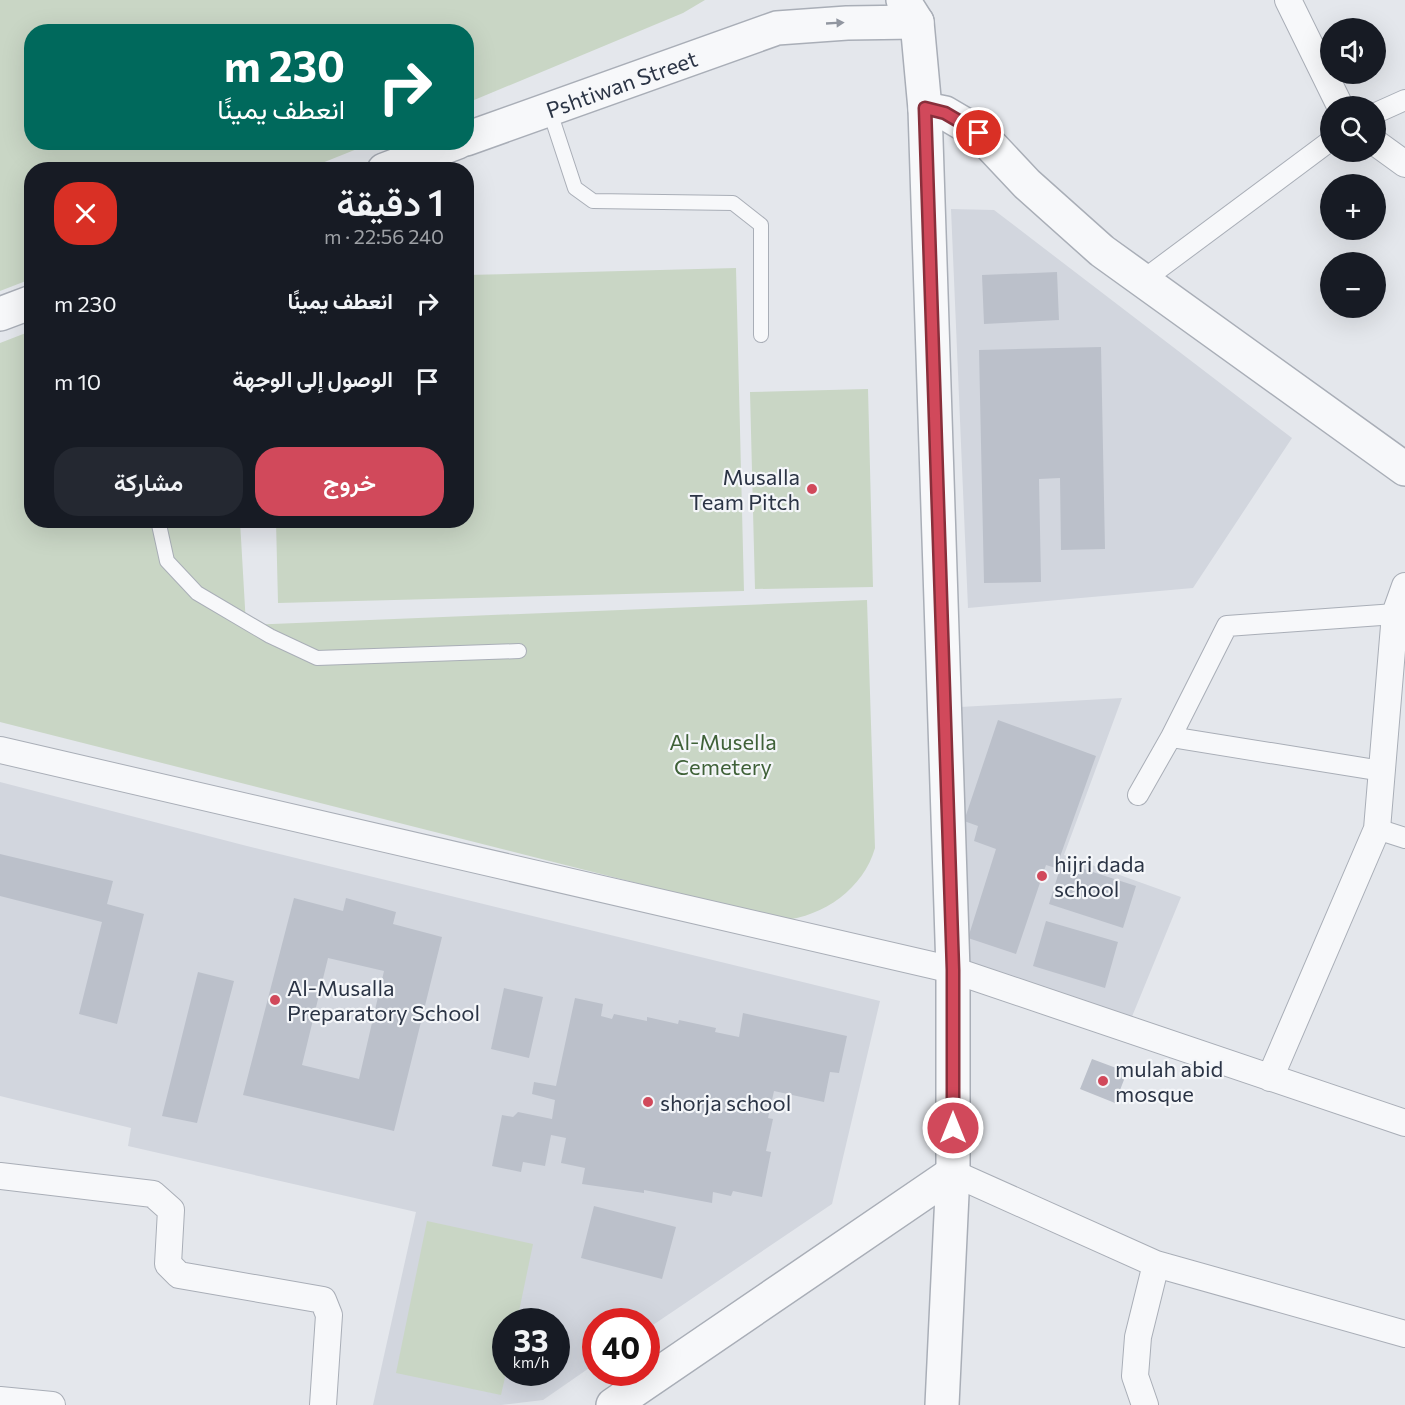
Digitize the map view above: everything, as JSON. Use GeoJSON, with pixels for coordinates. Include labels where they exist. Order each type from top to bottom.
{"type":"FeatureCollection","features":[{"type":"Feature","properties":{"kind":"street"},"geometry":{"type":"LineString","coordinates":[[777,28],[809,0]]}},
{"type":"Feature","properties":{"kind":"street"},"geometry":{"type":"LineString","coordinates":[[1288,0],[1335,96]]}},
{"type":"Feature","properties":{"kind":"street"},"geometry":{"type":"LineString","coordinates":[[777,28],[847,23],[915,7],[925,108],[953,970],[953,1173],[942,1405]]}},
{"type":"Feature","properties":{"kind":"street","name":"Pshtiwan Street"},"geometry":{"type":"LineString","coordinates":[[474,136],[777,28]]}},
{"type":"Feature","properties":{"kind":"street"},"geometry":{"type":"LineString","coordinates":[[1386,109],[1405,100]]}},
{"type":"Feature","properties":{"kind":"street"},"geometry":{"type":"LineString","coordinates":[[925,108],[945,113],[979,133],[1063,219],[1142,280],[1405,469]]}},
{"type":"Feature","properties":{"kind":"street"},"geometry":{"type":"LineString","coordinates":[[1142,280],[1320,148]]}},
{"type":"Feature","properties":{"kind":"street"},"geometry":{"type":"LineString","coordinates":[[405,162],[437,150]]}},
{"type":"Feature","properties":{"kind":"street"},"geometry":{"type":"LineString","coordinates":[[1386,150],[1405,164]]}},
{"type":"Feature","properties":{"kind":"street"},"geometry":{"type":"LineString","coordinates":[[0,314],[24,305]]}},
{"type":"Feature","properties":{"kind":"street"},"geometry":{"type":"LineString","coordinates":[[1270,1078],[1377,830],[1395,614],[1405,586]]}},
{"type":"Feature","properties":{"kind":"street"},"geometry":{"type":"LineString","coordinates":[[1138,795],[1171,737],[1227,626],[1395,614]]}},
{"type":"Feature","properties":{"kind":"street"},"geometry":{"type":"LineString","coordinates":[[1171,737],[1382,771]]}},
{"type":"Feature","properties":{"kind":"street"},"geometry":{"type":"LineString","coordinates":[[0,750],[953,970],[1405,1123]]}},
{"type":"Feature","properties":{"kind":"street"},"geometry":{"type":"LineString","coordinates":[[1377,830],[1405,838]]}},
{"type":"Feature","properties":{"kind":"street"},"geometry":{"type":"LineString","coordinates":[[953,1173],[1156,1264],[1405,1334]]}},
{"type":"Feature","properties":{"kind":"street"},"geometry":{"type":"LineString","coordinates":[[609,1404],[953,1173]]}},
{"type":"Feature","properties":{"kind":"street"},"geometry":{"type":"LineString","coordinates":[[0,1176],[153,1194],[171,1210],[168,1264],[179,1275],[323,1300],[329,1315],[323,1405]]}},
{"type":"Feature","properties":{"kind":"street"},"geometry":{"type":"LineString","coordinates":[[1144,1405],[1135,1376],[1138,1337],[1156,1264]]}},
{"type":"Feature","properties":{"kind":"street"},"geometry":{"type":"LineString","coordinates":[[0,1400],[52,1405]]}},
{"type":"Feature","properties":{"kind":"lane"},"geometry":{"type":"LineString","coordinates":[[549,109],[575,188],[593,201],[733,203],[761,225],[761,335]]}},
{"type":"Feature","properties":{"kind":"lane"},"geometry":{"type":"LineString","coordinates":[[160,528],[167,561],[197,593],[270,636],[317,658],[519,651]]}},
{"type":"Feature","properties":{"kind":"shaded area"},"geometry":{"type":"Polygon","coordinates":[[[951,209],[994,210],[1292,438],[1193,588],[968,608],[951,209]]]}},
{"type":"Feature","properties":{"kind":"shaded area","name":"hijri dada school"},"geometry":{"type":"Polygon","coordinates":[[[1122,698],[1064,855],[1181,897],[1131,1019],[964,965],[960,707],[1122,698]]]}},
{"type":"Feature","properties":{"kind":"shaded area"},"geometry":{"type":"Polygon","coordinates":[[[0,782],[243,845],[880,1001],[832,1204],[660,1320],[660,1308],[582,1308],[582,1373],[570,1381],[570,1308],[492,1308],[492,1386],[563,1386],[543,1400],[501,1405],[373,1405],[416,1212],[128,1146],[131,1128],[0,1096],[0,782]]]}},
{"type":"Feature","properties":{"kind":"green space"},"geometry":{"type":"Polygon","coordinates":[[[0,0],[705,0],[683,13],[474,100],[474,24],[24,24],[24,150],[354,150],[324,162],[24,162],[24,282],[0,291],[0,0]]]}},
{"type":"Feature","properties":{"kind":"green space"},"geometry":{"type":"Polygon","coordinates":[[[736,268],[744,591],[278,603],[276,528],[474,528],[474,275],[736,268]]]}},
{"type":"Feature","properties":{"kind":"green space","name":"Al-Musella Cemetery"},"geometry":{"type":"Polygon","coordinates":[[[24,334],[24,528],[240,528],[246,625],[867,600],[875,848],[862,876],[852,888],[827,906],[798,918],[783,920],[0,722],[0,343],[24,334]]]}},
{"type":"Feature","properties":{"kind":"green space","name":"Musalla Team Pitch"},"geometry":{"type":"Polygon","coordinates":[[[868,389],[873,587],[755,589],[750,392],[868,389]]]}},
{"type":"Feature","properties":{"kind":"green space"},"geometry":{"type":"Polygon","coordinates":[[[427,1221],[533,1244],[520,1308],[492,1308],[492,1386],[503,1386],[501,1395],[396,1373],[427,1221]]]}},
{"type":"Feature","properties":{"kind":"building"},"geometry":{"type":"Polygon","coordinates":[[[1057,272],[1059,320],[984,324],[982,275],[1057,272]]]}},
{"type":"Feature","properties":{"kind":"building"},"geometry":{"type":"Polygon","coordinates":[[[1101,347],[1105,549],[1061,550],[1060,478],[1039,479],[1041,582],[984,583],[979,350],[1101,347]]]}},
{"type":"Feature","properties":{"kind":"building"},"geometry":{"type":"Polygon","coordinates":[[[998,720],[1096,756],[1056,868],[1046,865],[1016,954],[968,938],[996,849],[974,841],[978,826],[964,821],[998,720]]]}},
{"type":"Feature","properties":{"kind":"building"},"geometry":{"type":"Polygon","coordinates":[[[0,854],[113,881],[107,904],[144,914],[117,1024],[79,1014],[102,922],[0,896],[0,854]]]}},
{"type":"Feature","properties":{"kind":"building"},"geometry":{"type":"Polygon","coordinates":[[[1062,862],[1136,886],[1123,928],[1049,904],[1062,862]]]}},
{"type":"Feature","properties":{"kind":"building"},"geometry":{"type":"Polygon","coordinates":[[[294,898],[343,911],[346,898],[396,912],[393,924],[442,937],[394,1131],[243,1095],[294,898]],[[328,958],[302,1065],[359,1079],[384,971],[328,958]]]}},
{"type":"Feature","properties":{"kind":"building"},"geometry":{"type":"Polygon","coordinates":[[[1046,921],[1118,942],[1105,988],[1033,966],[1046,921]]]}},
{"type":"Feature","properties":{"kind":"building"},"geometry":{"type":"Polygon","coordinates":[[[198,972],[234,981],[197,1123],[162,1116],[198,972]]]}},
{"type":"Feature","properties":{"kind":"building"},"geometry":{"type":"Polygon","coordinates":[[[504,988],[543,997],[529,1058],[491,1049],[504,988]]]}},
{"type":"Feature","properties":{"kind":"building"},"geometry":{"type":"Polygon","coordinates":[[[575,998],[603,1004],[601,1016],[612,1019],[614,1014],[647,1021],[647,1017],[678,1024],[679,1020],[716,1028],[715,1032],[739,1037],[743,1013],[847,1036],[839,1073],[830,1072],[824,1102],[774,1091],[768,1118],[773,1119],[766,1151],[771,1152],[762,1197],[733,1191],[731,1196],[713,1192],[712,1203],[644,1190],[644,1193],[582,1184],[585,1168],[561,1163],[566,1138],[551,1135],[545,1166],[523,1162],[521,1172],[492,1166],[502,1115],[513,1117],[518,1112],[552,1119],[555,1100],[532,1094],[534,1082],[556,1086],[575,998]]]}},
{"type":"Feature","properties":{"kind":"building","name":"mulah abid mosque"},"geometry":{"type":"Polygon","coordinates":[[[1092,1059],[1127,1072],[1115,1103],[1080,1089],[1092,1059]]]}},
{"type":"Feature","properties":{"kind":"building"},"geometry":{"type":"Polygon","coordinates":[[[594,1206],[676,1227],[662,1279],[581,1258],[594,1206]]]}},
{"type":"Feature","properties":{"kind":"place","name":"Musalla Team Pitch"},"geometry":{"type":"Point","coordinates":[812,489]}},
{"type":"Feature","properties":{"kind":"place","name":"hijri dada school"},"geometry":{"type":"Point","coordinates":[1042,876]}},
{"type":"Feature","properties":{"kind":"place","name":"Al-Musalla Preparatory School"},"geometry":{"type":"Point","coordinates":[275,1000]}},
{"type":"Feature","properties":{"kind":"place","name":"mulah abid mosque"},"geometry":{"type":"Point","coordinates":[1103,1081]}},
{"type":"Feature","properties":{"kind":"place","name":"shorja school"},"geometry":{"type":"Point","coordinates":[648,1102]}},
{"type":"Feature","properties":{"kind":"route"},"geometry":{"type":"LineString","coordinates":[[953,1128],[953,970],[925,108],[963,121],[979,133]]}}]}
